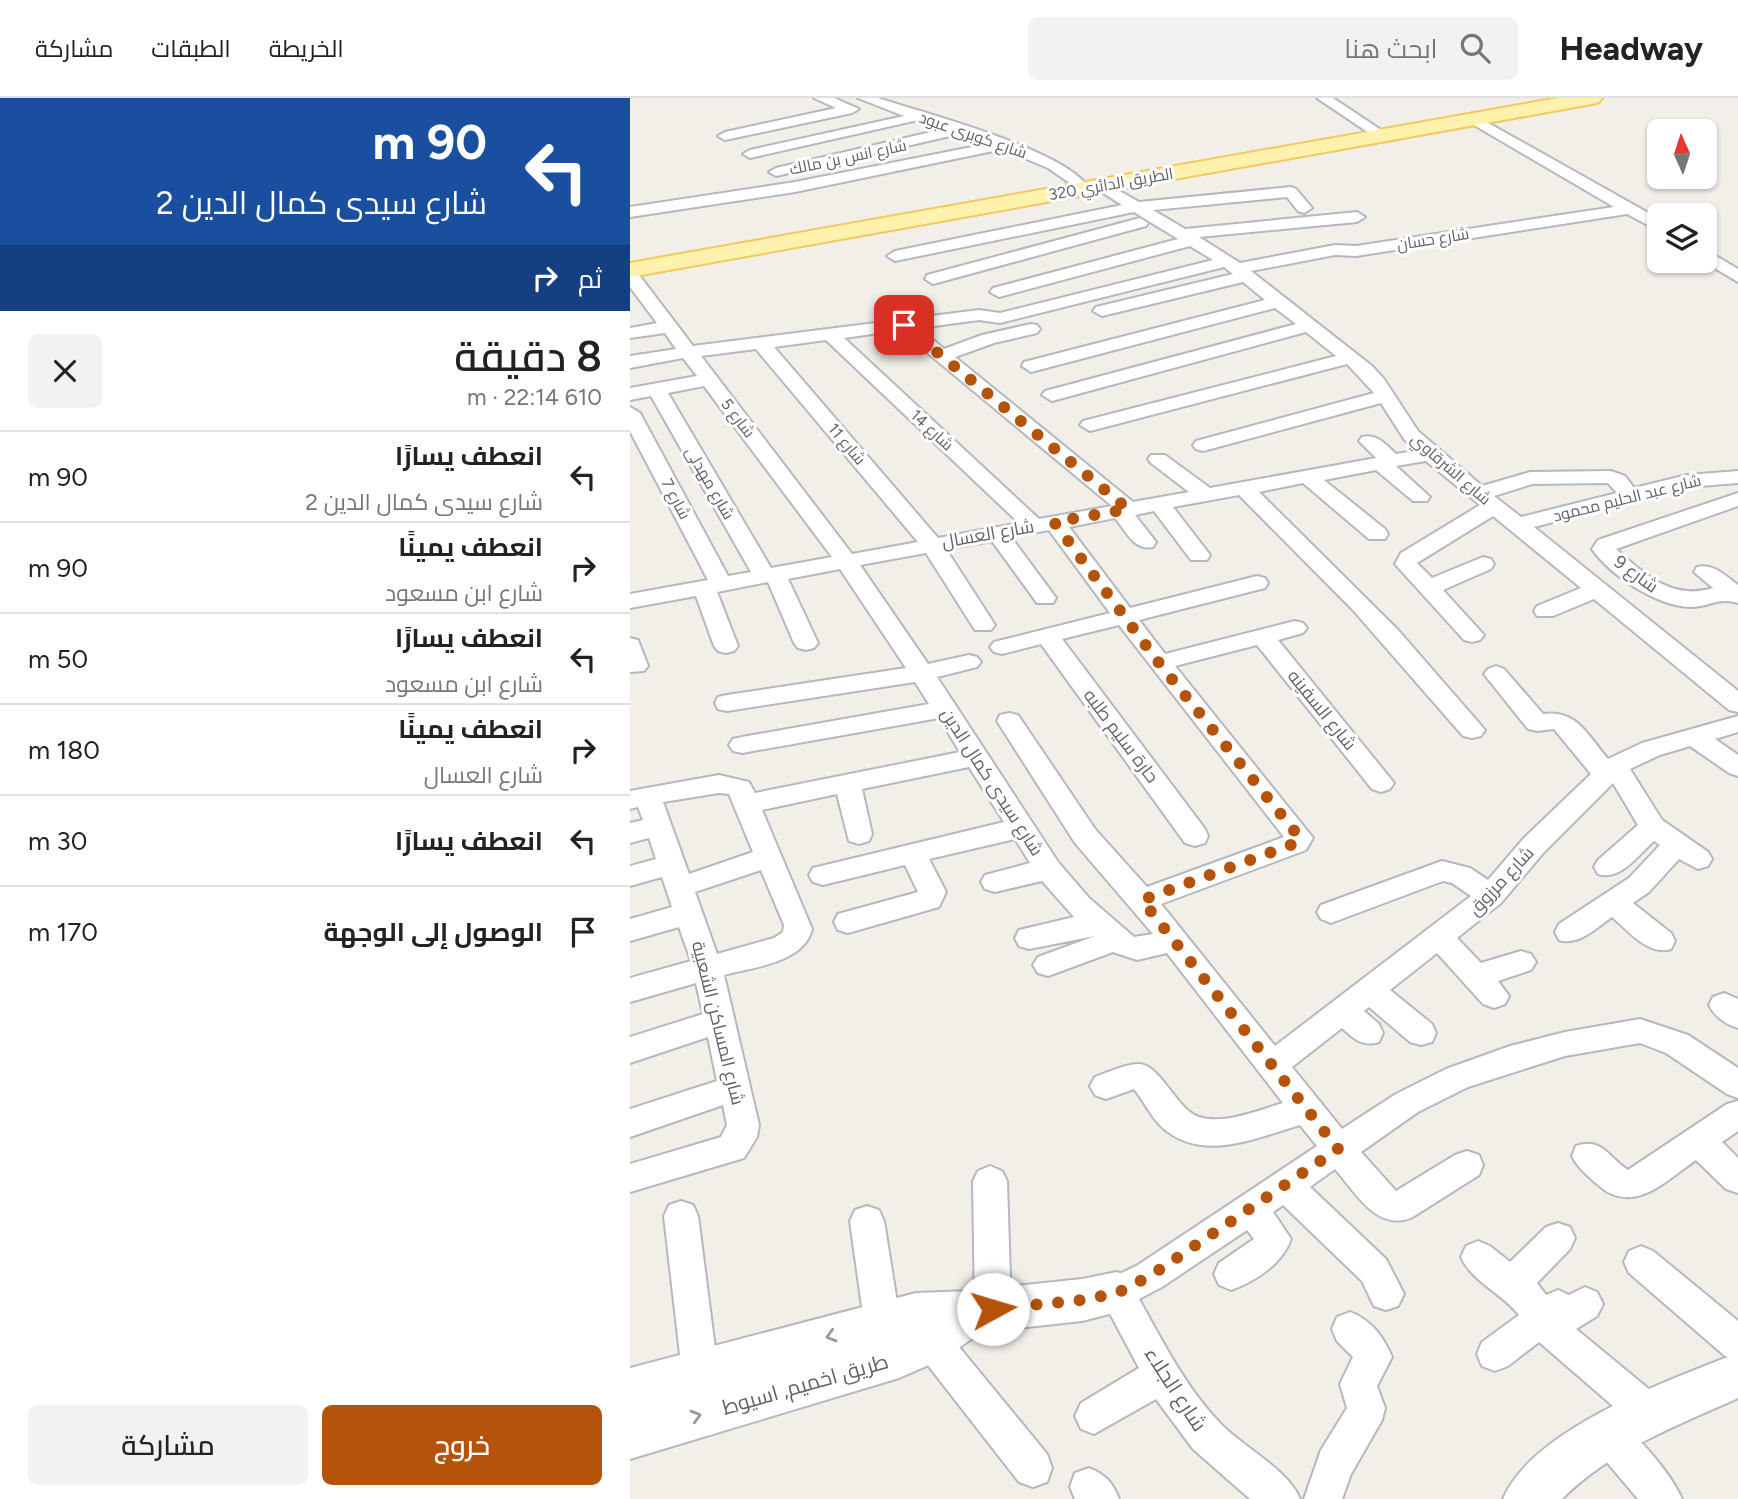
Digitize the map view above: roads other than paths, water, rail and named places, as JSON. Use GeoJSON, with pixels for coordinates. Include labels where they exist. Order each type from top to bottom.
{"type":"FeatureCollection","features":[{"type":"Feature","properties":{"kind":"main road","name":"الطريق الدائري 320"},"geometry":{"type":"LineString","coordinates":[[630,273],[1102,186],[1374,130],[1554,98]]}},
{"type":"Feature","properties":{"kind":"main road","name":"الطريق الدائري 320"},"geometry":{"type":"LineString","coordinates":[[630,262],[1077,183],[1592,98]]}},
{"type":"Feature","properties":{"kind":"street"},"geometry":{"type":"LineString","coordinates":[[725,136],[852,109],[843,101],[821,98]]}},
{"type":"Feature","properties":{"kind":"street","name":"شارع كوبرى عبود"},"geometry":{"type":"LineString","coordinates":[[864,98],[1004,145],[1053,165],[1077,183]]}},
{"type":"Feature","properties":{"kind":"street"},"geometry":{"type":"LineString","coordinates":[[1324,98],[1374,130]]}},
{"type":"Feature","properties":{"kind":"street"},"geometry":{"type":"LineString","coordinates":[[750,154],[918,116]]}},
{"type":"Feature","properties":{"kind":"street"},"geometry":{"type":"LineString","coordinates":[[1474,119],[1647,219]]}},
{"type":"Feature","properties":{"kind":"street","name":"شارع انس بن مالك"},"geometry":{"type":"LineString","coordinates":[[776,172],[960,130]]}},
{"type":"Feature","properties":{"kind":"street"},"geometry":{"type":"LineString","coordinates":[[630,212],[795,187],[1004,145]]}},
{"type":"Feature","properties":{"kind":"street","name":"شارع الشرقاوي"},"geometry":{"type":"LineString","coordinates":[[1102,186],[1237,269],[1365,370],[1410,435],[1430,454],[1738,704]]}},
{"type":"Feature","properties":{"kind":"street"},"geometry":{"type":"LineString","coordinates":[[895,256],[1134,207],[1291,192],[1304,208]]}},
{"type":"Feature","properties":{"kind":"street","name":"شارع حسان"},"geometry":{"type":"LineString","coordinates":[[1237,269],[1335,250],[1353,251],[1629,209]]}},
{"type":"Feature","properties":{"kind":"street"},"geometry":{"type":"LineString","coordinates":[[999,292],[1187,237],[1357,217]]}},
{"type":"Feature","properties":{"kind":"street"},"geometry":{"type":"LineString","coordinates":[[933,279],[1155,219]]}},
{"type":"Feature","properties":{"kind":"street"},"geometry":{"type":"LineString","coordinates":[[1717,263],[1738,277]]}},
{"type":"Feature","properties":{"kind":"street"},"geometry":{"type":"LineString","coordinates":[[1091,314],[1237,269]]}},
{"type":"Feature","properties":{"kind":"street"},"geometry":{"type":"LineString","coordinates":[[630,362],[688,352],[979,315],[999,318],[1237,269]]}},
{"type":"Feature","properties":{"kind":"street","name":"شارع 5"},"geometry":{"type":"LineString","coordinates":[[630,273],[640,305],[668,327],[846,561]]}},
{"type":"Feature","properties":{"kind":"street"},"geometry":{"type":"LineString","coordinates":[[1031,366],[1130,346],[1277,302]]}},
{"type":"Feature","properties":{"kind":"street"},"geometry":{"type":"LineString","coordinates":[[942,356],[988,339],[1052,323]]}},
{"type":"Feature","properties":{"kind":"street"},"geometry":{"type":"LineString","coordinates":[[904,325],[1124,510],[1145,542]]}},
{"type":"Feature","properties":{"kind":"street"},"geometry":{"type":"LineString","coordinates":[[1052,396],[1309,326]]}},
{"type":"Feature","properties":{"kind":"street"},"geometry":{"type":"LineString","coordinates":[[630,333],[668,327]]}},
{"type":"Feature","properties":{"kind":"street","name":"شارع 14"},"geometry":{"type":"LineString","coordinates":[[830,334],[1044,524],[1123,617],[1300,838],[1296,843],[1142,900]]}},
{"type":"Feature","properties":{"kind":"street","name":"شارع 11"},"geometry":{"type":"LineString","coordinates":[[761,343],[932,545],[984,625]]}},
{"type":"Feature","properties":{"kind":"street"},"geometry":{"type":"LineString","coordinates":[[1090,425],[1350,358]]}},
{"type":"Feature","properties":{"kind":"street"},"geometry":{"type":"LineString","coordinates":[[630,394],[708,380]]}},
{"type":"Feature","properties":{"kind":"street","name":"شارع مهدلى"},"geometry":{"type":"LineString","coordinates":[[656,389],[769,575],[806,643]]}},
{"type":"Feature","properties":{"kind":"street"},"geometry":{"type":"LineString","coordinates":[[1203,445],[1385,396]]}},
{"type":"Feature","properties":{"kind":"street","name":"شارع 7"},"geometry":{"type":"LineString","coordinates":[[630,413],[712,586],[726,646]]}},
{"type":"Feature","properties":{"kind":"street"},"geometry":{"type":"LineString","coordinates":[[1369,441],[1415,493],[1455,474]]}},
{"type":"Feature","properties":{"kind":"street","name":"شارع العسال"},"geometry":{"type":"LineString","coordinates":[[631,599],[1430,454]]}},
{"type":"Feature","properties":{"kind":"street"},"geometry":{"type":"LineString","coordinates":[[1158,459],[1206,495]]}},
{"type":"Feature","properties":{"kind":"street"},"geometry":{"type":"LineString","coordinates":[[1552,459],[1576,477]]}},
{"type":"Feature","properties":{"kind":"street"},"geometry":{"type":"LineString","coordinates":[[1307,477],[1377,534]]}},
{"type":"Feature","properties":{"kind":"street"},"geometry":{"type":"LineString","coordinates":[[1472,635],[1408,566],[1407,561],[1487,500],[1530,478],[1614,478],[1629,496]]}},
{"type":"Feature","properties":{"kind":"street","name":"شارع عبد الحليم محمود"},"geometry":{"type":"LineString","coordinates":[[1517,525],[1687,481],[1733,480]]}},
{"type":"Feature","properties":{"kind":"street"},"geometry":{"type":"LineString","coordinates":[[1243,488],[1360,603],[1421,668],[1472,730]]}},
{"type":"Feature","properties":{"kind":"street","name":"شارع 9"},"geometry":{"type":"LineString","coordinates":[[1726,583],[1694,600],[1671,597],[1655,590],[1605,552],[1603,547],[1738,499]]}},
{"type":"Feature","properties":{"kind":"street"},"geometry":{"type":"LineString","coordinates":[[1159,503],[1199,555]]}},
{"type":"Feature","properties":{"kind":"street"},"geometry":{"type":"LineString","coordinates":[[997,533],[1045,598]]}},
{"type":"Feature","properties":{"kind":"street","name":"شارع سيدى كمال الدين"},"geometry":{"type":"LineString","coordinates":[[846,561],[922,673],[1048,869],[1062,887],[1107,931]]}},
{"type":"Feature","properties":{"kind":"street"},"geometry":{"type":"LineString","coordinates":[[1428,588],[1483,564]]}},
{"type":"Feature","properties":{"kind":"street"},"geometry":{"type":"LineString","coordinates":[[1002,647],[1257,583]]}},
{"type":"Feature","properties":{"kind":"street"},"geometry":{"type":"LineString","coordinates":[[1545,611],[1599,589]]}},
{"type":"Feature","properties":{"kind":"street"},"geometry":{"type":"LineString","coordinates":[[1629,613],[1671,597]]}},
{"type":"Feature","properties":{"kind":"street"},"geometry":{"type":"LineString","coordinates":[[1159,663],[1295,628]]}},
{"type":"Feature","properties":{"kind":"street","name":"حارة سليم طلبه"},"geometry":{"type":"LineString","coordinates":[[1047,636],[1195,836]]}},
{"type":"Feature","properties":{"kind":"street","name":"شارع السفينه"},"geometry":{"type":"LineString","coordinates":[[1263,636],[1381,783]]}},
{"type":"Feature","properties":{"kind":"street"},"geometry":{"type":"LineString","coordinates":[[727,703],[922,673],[968,662]]}},
{"type":"Feature","properties":{"kind":"street"},"geometry":{"type":"LineString","coordinates":[[1496,674],[1537,723],[1558,720],[1563,723],[1610,770],[1653,827],[1687,852],[1660,866],[1614,903],[1569,932]]}},
{"type":"Feature","properties":{"kind":"street"},"geometry":{"type":"LineString","coordinates":[[742,745],[945,709]]}},
{"type":"Feature","properties":{"kind":"street"},"geometry":{"type":"LineString","coordinates":[[1009,721],[1085,836],[1175,940],[1338,1149],[1392,1208],[1405,1204],[1467,1165]]}},
{"type":"Feature","properties":{"kind":"street","name":"شارع مرزوق"},"geometry":{"type":"LineString","coordinates":[[1273,1064],[1491,897],[1534,845],[1610,770],[1631,756],[1738,724]]}},
{"type":"Feature","properties":{"kind":"street"},"geometry":{"type":"LineString","coordinates":[[1694,737],[1738,766]]}},
{"type":"Feature","properties":{"kind":"street"},"geometry":{"type":"LineString","coordinates":[[746,804],[976,757]]}},
{"type":"Feature","properties":{"kind":"street"},"geometry":{"type":"LineString","coordinates":[[630,990],[783,947],[799,933],[740,788],[728,783],[639,798]]}},
{"type":"Feature","properties":{"kind":"street"},"geometry":{"type":"LineString","coordinates":[[847,783],[859,834]]}},
{"type":"Feature","properties":{"kind":"street","name":"شارع المساكن الشعبية"},"geometry":{"type":"LineString","coordinates":[[630,1178],[732,1147],[741,1137],[743,1125],[708,969],[680,888],[644,829],[639,798]]}},
{"type":"Feature","properties":{"kind":"street"},"geometry":{"type":"LineString","coordinates":[[1608,867],[1653,827]]}},
{"type":"Feature","properties":{"kind":"street"},"geometry":{"type":"LineString","coordinates":[[823,875],[1020,828]]}},
{"type":"Feature","properties":{"kind":"street"},"geometry":{"type":"LineString","coordinates":[[848,922],[929,900],[932,892],[912,852]]}},
{"type":"Feature","properties":{"kind":"street"},"geometry":{"type":"LineString","coordinates":[[630,930],[680,888],[768,857]]}},
{"type":"Feature","properties":{"kind":"street"},"geometry":{"type":"LineString","coordinates":[[995,882],[1048,869]]}},
{"type":"Feature","properties":{"kind":"street"},"geometry":{"type":"LineString","coordinates":[[1331,912],[1442,871],[1460,875],[1491,897]]}},
{"type":"Feature","properties":{"kind":"street"},"geometry":{"type":"LineString","coordinates":[[630,876],[680,888]]}},
{"type":"Feature","properties":{"kind":"street"},"geometry":{"type":"LineString","coordinates":[[1614,903],[1661,941]]}},
{"type":"Feature","properties":{"kind":"street"},"geometry":{"type":"LineString","coordinates":[[1029,938],[1107,931],[1125,946],[1137,949],[1175,940]]}},
{"type":"Feature","properties":{"kind":"street"},"geometry":{"type":"LineString","coordinates":[[1048,965],[1107,931]]}},
{"type":"Feature","properties":{"kind":"street"},"geometry":{"type":"LineString","coordinates":[[1440,938],[1485,986],[1521,962]]}},
{"type":"Feature","properties":{"kind":"street"},"geometry":{"type":"LineString","coordinates":[[1370,991],[1421,1033]]}},
{"type":"Feature","properties":{"kind":"street"},"geometry":{"type":"LineString","coordinates":[[1344,1011],[1368,1033]]}},
{"type":"Feature","properties":{"kind":"street"},"geometry":{"type":"LineString","coordinates":[[630,1050],[721,1020]]}},
{"type":"Feature","properties":{"kind":"street","name":"طريق اخميم, اسيوط"},"geometry":{"type":"LineString","coordinates":[[640,1410],[700,1372],[767,1375],[882,1321],[916,1314],[981,1311],[1082,1300],[1117,1293],[1150,1276],[1407,1103],[1457,1078],[1510,1059],[1620,1033],[1640,1031],[1660,1036],[1738,1085]]}},
{"type":"Feature","properties":{"kind":"street"},"geometry":{"type":"LineString","coordinates":[[1106,1086],[1132,1076],[1141,1076],[1177,1122],[1192,1131],[1210,1134],[1307,1108]]}},
{"type":"Feature","properties":{"kind":"street"},"geometry":{"type":"LineString","coordinates":[[630,1122],[735,1088]]}},
{"type":"Feature","properties":{"kind":"street"},"geometry":{"type":"LineString","coordinates":[[1588,1156],[1617,1182],[1632,1185],[1738,1114]]}},
{"type":"Feature","properties":{"kind":"street"},"geometry":{"type":"LineString","coordinates":[[1698,1141],[1738,1179]]}},
{"type":"Feature","properties":{"kind":"street"},"geometry":{"type":"LineString","coordinates":[[981,1311],[990,1181]]}},
{"type":"Feature","properties":{"kind":"street"},"geometry":{"type":"LineString","coordinates":[[1284,1184],[1374,1270],[1386,1294]]}},
{"type":"Feature","properties":{"kind":"street"},"geometry":{"type":"LineString","coordinates":[[1231,1274],[1271,1247],[1274,1239],[1250,1208]]}},
{"type":"Feature","properties":{"kind":"street"},"geometry":{"type":"LineString","coordinates":[[681,1216],[700,1372]]}},
{"type":"Feature","properties":{"kind":"street"},"geometry":{"type":"LineString","coordinates":[[867,1221],[882,1321]]}},
{"type":"Feature","properties":{"kind":"street"},"geometry":{"type":"LineString","coordinates":[[1513,1283],[1558,1238]]}},
{"type":"Feature","properties":{"kind":"street"},"geometry":{"type":"LineString","coordinates":[[1478,1257],[1513,1283],[1542,1320],[1648,1412]]}},
{"type":"Feature","properties":{"kind":"street"},"geometry":{"type":"LineString","coordinates":[[1535,1497],[1569,1461],[1607,1434],[1736,1370],[1641,1262]]}},
{"type":"Feature","properties":{"kind":"street","name":"شارع الجلاء"},"geometry":{"type":"LineString","coordinates":[[1117,1293],[1182,1405],[1206,1436],[1267,1495]]}},
{"type":"Feature","properties":{"kind":"street"},"geometry":{"type":"LineString","coordinates":[[1495,1354],[1560,1306],[1573,1313],[1585,1304]]}},
{"type":"Feature","properties":{"kind":"street","name":"طريق اخميم, اسيوط"},"geometry":{"type":"LineString","coordinates":[[640,1410],[767,1375],[933,1343],[981,1311]]}},
{"type":"Feature","properties":{"kind":"street"},"geometry":{"type":"LineString","coordinates":[[1323,1499],[1335,1464],[1363,1420],[1366,1408],[1358,1384],[1374,1357],[1371,1350],[1350,1329]]}},
{"type":"Feature","properties":{"kind":"street"},"geometry":{"type":"LineString","coordinates":[[933,1343],[1033,1468]]}},
{"type":"Feature","properties":{"kind":"street"},"geometry":{"type":"LineString","coordinates":[[1094,1416],[1163,1374]]}},
{"type":"Feature","properties":{"kind":"street"},"geometry":{"type":"LineString","coordinates":[[1607,1434],[1663,1499]]}}]}
